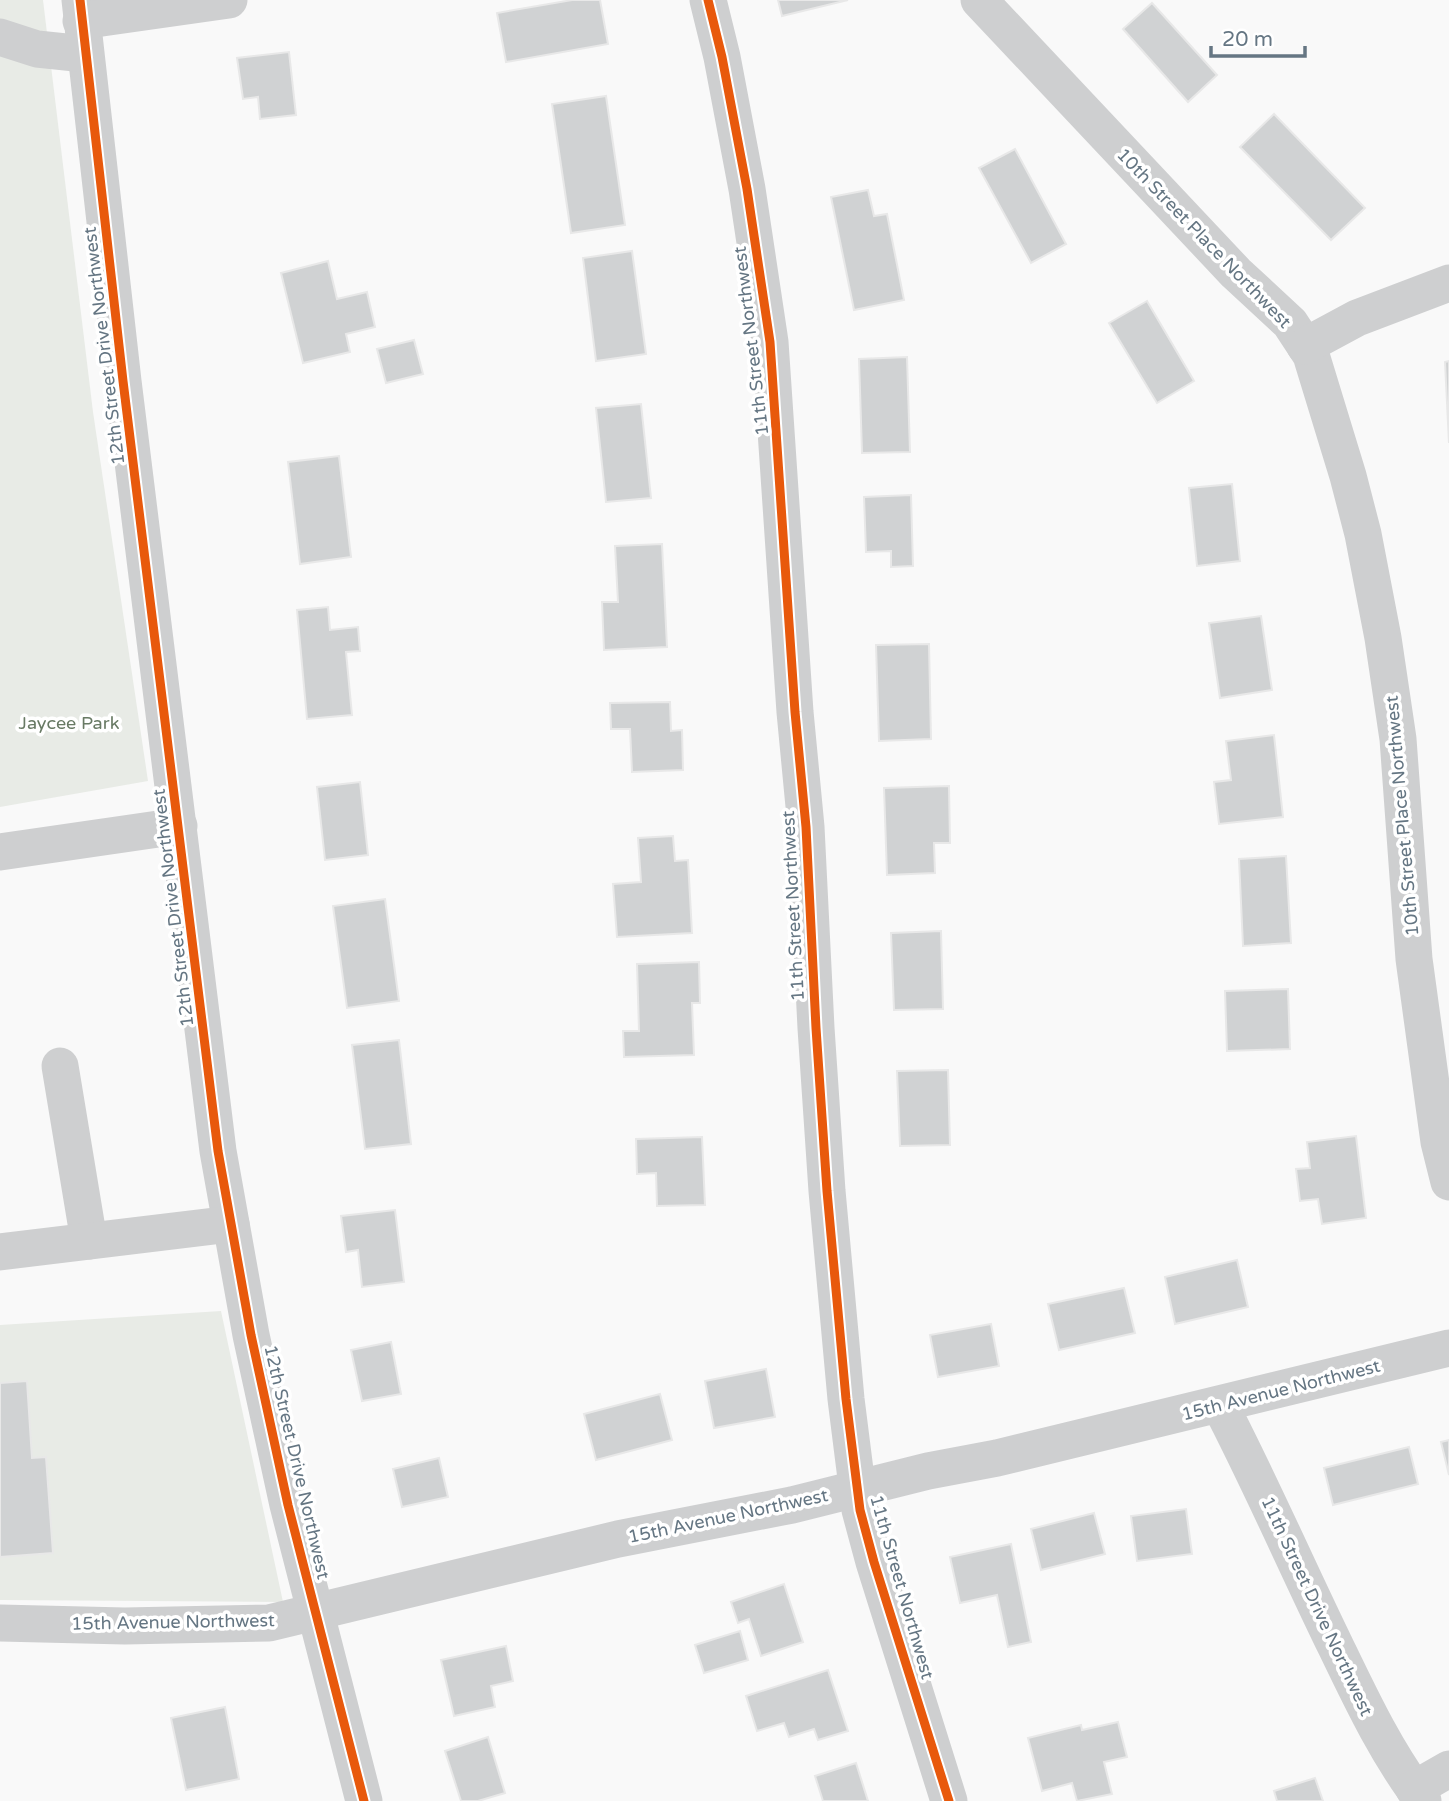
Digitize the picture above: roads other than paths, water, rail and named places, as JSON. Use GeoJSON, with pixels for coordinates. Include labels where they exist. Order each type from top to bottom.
{"type":"FeatureCollection","features":[{"type":"Feature","properties":{"kind":"street"},"geometry":{"type":"LineString","coordinates":[[0,37],[37,49],[82,25],[229,0]]}},
{"type":"Feature","properties":{"kind":"street","name":"11th Street Northwest"},"geometry":{"type":"LineString","coordinates":[[708,0],[722,57],[747,190],[770,342],[795,712],[806,827],[827,1191],[846,1399],[860,1510],[949,1801]]}},
{"type":"Feature","properties":{"kind":"street","name":"10th Street Place Northwest"},"geometry":{"type":"LineString","coordinates":[[979,0],[1217,253],[1290,323],[1311,355],[1363,534],[1383,638],[1398,738],[1414,959],[1439,1142],[1449,1182]]}},
{"type":"Feature","properties":{"kind":"street","name":"12th Street Drive Northwest"},"geometry":{"type":"LineString","coordinates":[[82,25],[218,1151],[251,1335],[288,1505],[364,1801]]}},
{"type":"Feature","properties":{"kind":"street"},"geometry":{"type":"LineString","coordinates":[[1305,346],[1357,318],[1449,283]]}},
{"type":"Feature","properties":{"kind":"street"},"geometry":{"type":"LineString","coordinates":[[0,852],[179,827]]}},
{"type":"Feature","properties":{"kind":"street"},"geometry":{"type":"LineString","coordinates":[[60,1066],[89,1241]]}},
{"type":"Feature","properties":{"kind":"street"},"geometry":{"type":"LineString","coordinates":[[0,1252],[231,1224]]}},
{"type":"Feature","properties":{"kind":"street","name":"15th Avenue Northwest"},"geometry":{"type":"LineString","coordinates":[[0,1623],[125,1626],[270,1623],[540,1560],[618,1539],[792,1505],[928,1471],[997,1458],[1449,1348]]}},
{"type":"Feature","properties":{"kind":"street","name":"11th Street Drive Northwest"},"geometry":{"type":"LineString","coordinates":[[1220,1405],[1255,1473],[1283,1538],[1374,1726],[1418,1795]]}},
{"type":"Feature","properties":{"kind":"street"},"geometry":{"type":"LineString","coordinates":[[1418,1795],[1449,1769]]}},
{"type":"Feature","properties":{"kind":"park label","name":"Jaycee Park"},"geometry":{"type":"Point","coordinates":[69,723]}}]}
